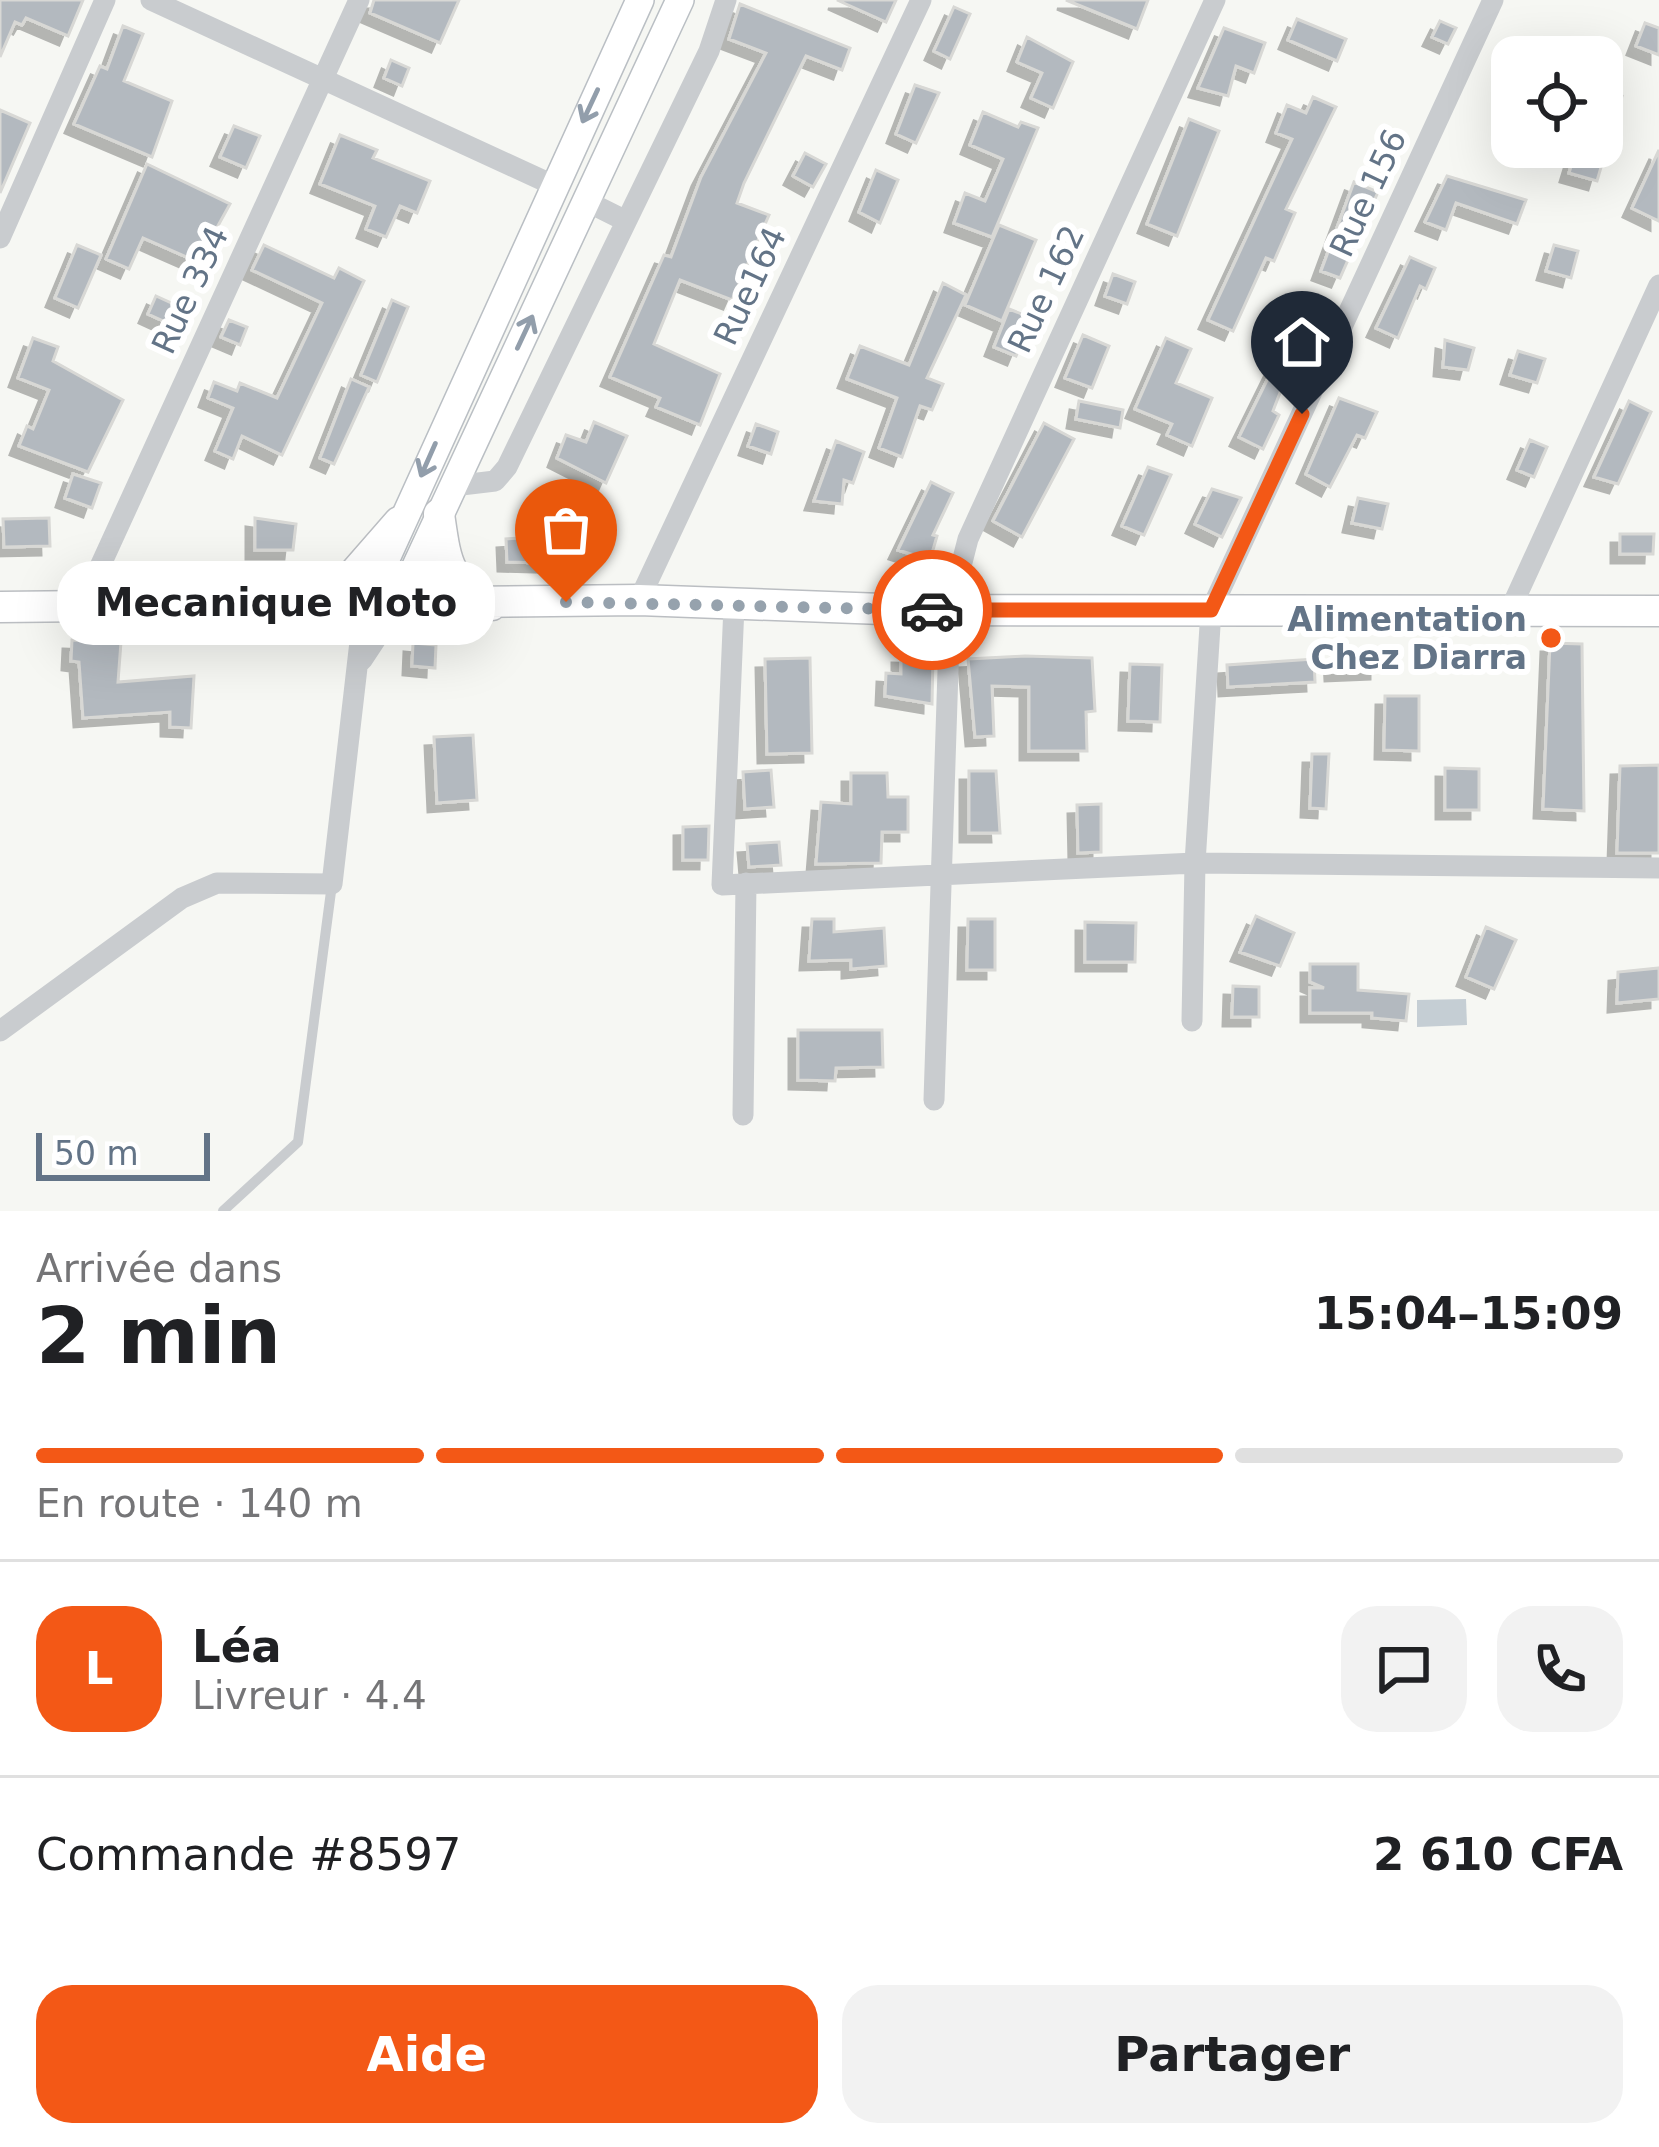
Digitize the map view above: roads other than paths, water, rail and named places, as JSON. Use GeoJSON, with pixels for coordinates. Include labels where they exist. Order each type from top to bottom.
{"type":"FeatureCollection","features":[{"type":"Feature","properties":{"kind":"main road"},"geometry":{"type":"LineString","coordinates":[[364,607],[640,0]]}},
{"type":"Feature","properties":{"kind":"main road"},"geometry":{"type":"LineString","coordinates":[[397,607],[680,0]]}},
{"type":"Feature","properties":{"kind":"main road"},"geometry":{"type":"LineString","coordinates":[[446,500],[446,558],[462,590],[492,605]]}},
{"type":"Feature","properties":{"kind":"main road"},"geometry":{"type":"LineString","coordinates":[[307,608],[351,577],[400,522]]}},
{"type":"Feature","properties":{"kind":"main road"},"geometry":{"type":"LineString","coordinates":[[0,608],[397,607],[639,600],[950,609],[1659,611]]}},
{"type":"Feature","properties":{"kind":"street"},"geometry":{"type":"LineString","coordinates":[[0,238],[105,0]]}},
{"type":"Feature","properties":{"kind":"street"},"geometry":{"type":"LineString","coordinates":[[151,0],[553,185]]}},
{"type":"Feature","properties":{"kind":"street","name":"Rue 334"},"geometry":{"type":"LineString","coordinates":[[81,608],[358,0]]}},
{"type":"Feature","properties":{"kind":"street"},"geometry":{"type":"LineString","coordinates":[[446,500],[496,481],[507,467],[709,51],[726,0]]}},
{"type":"Feature","properties":{"kind":"street","name":"Rue164"},"geometry":{"type":"LineString","coordinates":[[639,600],[921,0]]}},
{"type":"Feature","properties":{"kind":"street","name":"Rue 162"},"geometry":{"type":"LineString","coordinates":[[934,1100],[950,609],[968,539],[1215,0]]}},
{"type":"Feature","properties":{"kind":"street","name":"Rue 156"},"geometry":{"type":"LineString","coordinates":[[1211,610],[1493,0]]}},
{"type":"Feature","properties":{"kind":"street"},"geometry":{"type":"LineString","coordinates":[[586,201],[626,221]]}},
{"type":"Feature","properties":{"kind":"street"},"geometry":{"type":"LineString","coordinates":[[1511,608],[1659,285]]}},
{"type":"Feature","properties":{"kind":"street"},"geometry":{"type":"LineString","coordinates":[[734,606],[722,885],[1195,863],[1659,868]]}},
{"type":"Feature","properties":{"kind":"street"},"geometry":{"type":"LineString","coordinates":[[0,1030],[182,898],[217,883],[332,884],[362,661],[364,607]]}},
{"type":"Feature","properties":{"kind":"street"},"geometry":{"type":"LineString","coordinates":[[362,661],[397,607]]}},
{"type":"Feature","properties":{"kind":"street"},"geometry":{"type":"LineString","coordinates":[[1192,1021],[1195,863],[1211,610]]}},
{"type":"Feature","properties":{"kind":"street"},"geometry":{"type":"LineString","coordinates":[[743,1115],[746,884]]}},
{"type":"Feature","properties":{"kind":"lane"},"geometry":{"type":"LineString","coordinates":[[223,1211],[298,1142],[332,884]]}},
{"type":"Feature","properties":{"kind":"place","name":"Mecanique Moto"},"geometry":{"type":"Point","coordinates":[566,602]}},
{"type":"Feature","properties":{"kind":"place","name":"Alimentation Chez Diarra"},"geometry":{"type":"Point","coordinates":[1551,638]}}]}
